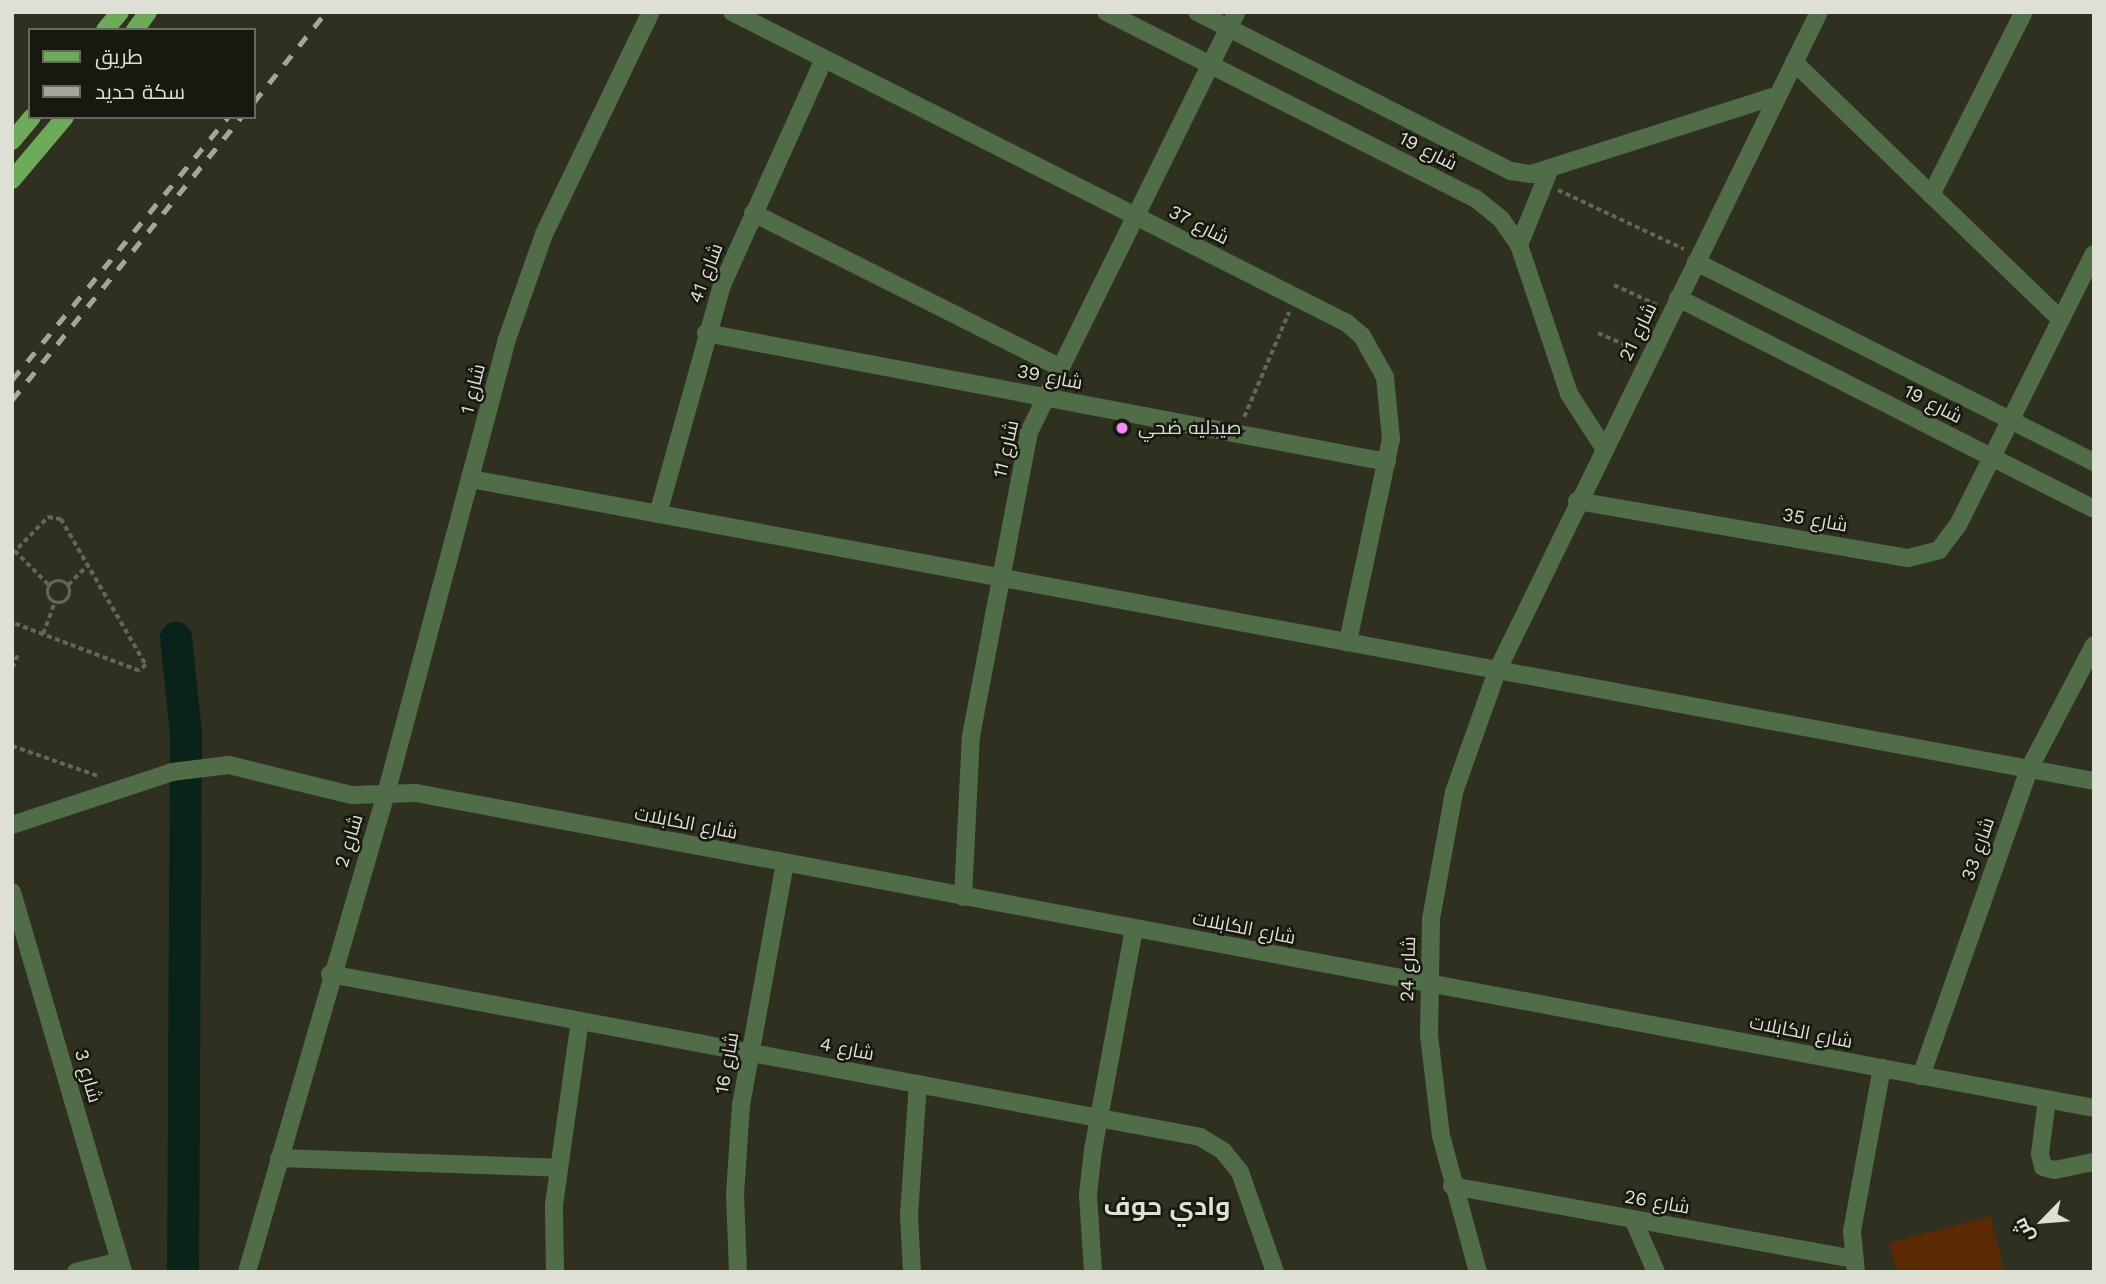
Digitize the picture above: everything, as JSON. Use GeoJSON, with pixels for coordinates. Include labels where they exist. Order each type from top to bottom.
{"type":"FeatureCollection","features":[{"type":"Feature","properties":{"kind":"main road"},"geometry":{"type":"LineString","coordinates":[[107,28],[120,12]]}},
{"type":"Feature","properties":{"kind":"main road"},"geometry":{"type":"LineString","coordinates":[[136,28],[148,12]]}},
{"type":"Feature","properties":{"kind":"main road"},"geometry":{"type":"LineString","coordinates":[[12,141],[30,119]]}},
{"type":"Feature","properties":{"kind":"main road"},"geometry":{"type":"LineString","coordinates":[[12,180],[63,119]]}},
{"type":"Feature","properties":{"kind":"street","name":"شارع 1"},"geometry":{"type":"LineString","coordinates":[[386,794],[523,287],[596,122],[651,12]]}},
{"type":"Feature","properties":{"kind":"street","name":"شارع 37"},"geometry":{"type":"LineString","coordinates":[[732,12],[1347,323],[1374,351],[1389,391],[1387,463],[1348,642]]}},
{"type":"Feature","properties":{"kind":"street","name":"شارع 19"},"geometry":{"type":"LineString","coordinates":[[1106,12],[1475,198],[1501,219],[1519,245],[1570,394],[1604,448]]}},
{"type":"Feature","properties":{"kind":"street","name":"شارع 19"},"geometry":{"type":"LineString","coordinates":[[1197,12],[1233,20],[1511,171],[1546,177],[1778,95]]}},
{"type":"Feature","properties":{"kind":"street","name":"شارع 21"},"geometry":{"type":"LineString","coordinates":[[1497,671],[1577,501],[1819,12]]}},
{"type":"Feature","properties":{"kind":"street"},"geometry":{"type":"LineString","coordinates":[[1931,195],[2024,12]]}},
{"type":"Feature","properties":{"kind":"street","name":"شارع 11"},"geometry":{"type":"LineString","coordinates":[[963,897],[971,736],[1029,432],[1233,20]]}},
{"type":"Feature","properties":{"kind":"street","name":"شارع 41"},"geometry":{"type":"LineString","coordinates":[[658,514],[706,333],[754,213],[824,59]]}},
{"type":"Feature","properties":{"kind":"street"},"geometry":{"type":"LineString","coordinates":[[1794,62],[2061,320]]}},
{"type":"Feature","properties":{"kind":"street"},"geometry":{"type":"LineString","coordinates":[[1519,245],[1546,177]]}},
{"type":"Feature","properties":{"kind":"street","name":"شارع 39"},"geometry":{"type":"LineString","coordinates":[[754,213],[1061,368]]}},
{"type":"Feature","properties":{"kind":"street","name":"شارع 35"},"geometry":{"type":"LineString","coordinates":[[1577,501],[1908,558],[1924,556],[1951,539],[2094,254]]}},
{"type":"Feature","properties":{"kind":"street","name":"شارع 19"},"geometry":{"type":"LineString","coordinates":[[1697,259],[2094,462]]}},
{"type":"Feature","properties":{"kind":"street","name":"شارع 19"},"geometry":{"type":"LineString","coordinates":[[1674,305],[1992,457],[2094,509]]}},
{"type":"Feature","properties":{"kind":"street","name":"شارع 39"},"geometry":{"type":"LineString","coordinates":[[706,333],[1387,463]]}},
{"type":"Feature","properties":{"kind":"street"},"geometry":{"type":"LineString","coordinates":[[471,479],[2094,780]]}},
{"type":"Feature","properties":{"kind":"street","name":"شارع 33"},"geometry":{"type":"LineString","coordinates":[[1921,1076],[2029,769],[2094,645]]}},
{"type":"Feature","properties":{"kind":"street","name":"شارع 24"},"geometry":{"type":"LineString","coordinates":[[1478,1272],[1452,1186],[1433,1086],[1428,984],[1431,919],[1445,830],[1473,731],[1497,671]]}},
{"type":"Feature","properties":{"kind":"street","name":"شارع 2"},"geometry":{"type":"LineString","coordinates":[[12,825],[172,772],[205,766],[241,767],[351,795],[386,794],[330,974],[247,1272]]}},
{"type":"Feature","properties":{"kind":"street","name":"شارع الكابلات"},"geometry":{"type":"LineString","coordinates":[[386,794],[416,793],[2094,1108]]}},
{"type":"Feature","properties":{"kind":"street","name":"شارع 16"},"geometry":{"type":"LineString","coordinates":[[738,1272],[737,1150],[750,1053],[785,863]]}},
{"type":"Feature","properties":{"kind":"street","name":"شارع 3"},"geometry":{"type":"LineString","coordinates":[[12,892],[122,1266]]}},
{"type":"Feature","properties":{"kind":"street"},"geometry":{"type":"LineString","coordinates":[[1093,1272],[1088,1194],[1099,1118],[1134,929]]}},
{"type":"Feature","properties":{"kind":"street","name":"شارع 4"},"geometry":{"type":"LineString","coordinates":[[330,974],[1200,1138],[1223,1151],[1240,1172],[1275,1272]]}},
{"type":"Feature","properties":{"kind":"street"},"geometry":{"type":"LineString","coordinates":[[555,1272],[554,1205],[580,1021]]}},
{"type":"Feature","properties":{"kind":"street"},"geometry":{"type":"LineString","coordinates":[[1855,1265],[1852,1231],[1882,1068]]}},
{"type":"Feature","properties":{"kind":"street"},"geometry":{"type":"LineString","coordinates":[[912,1272],[909,1215],[918,1084]]}},
{"type":"Feature","properties":{"kind":"street"},"geometry":{"type":"LineString","coordinates":[[2047,1099],[2043,1167],[2055,1170],[2094,1162]]}},
{"type":"Feature","properties":{"kind":"street"},"geometry":{"type":"LineString","coordinates":[[279,1158],[559,1168]]}},
{"type":"Feature","properties":{"kind":"street","name":"شارع 26"},"geometry":{"type":"LineString","coordinates":[[1452,1186],[1633,1219],[1855,1265]]}},
{"type":"Feature","properties":{"kind":"street"},"geometry":{"type":"LineString","coordinates":[[1633,1219],[1656,1272]]}},
{"type":"Feature","properties":{"kind":"street"},"geometry":{"type":"LineString","coordinates":[[76,1272],[122,1266]]}},
{"type":"Feature","properties":{"kind":"path"},"geometry":{"type":"LineString","coordinates":[[1546,177],[1697,259]]}},
{"type":"Feature","properties":{"kind":"path"},"geometry":{"type":"LineString","coordinates":[[1614,285],[1674,305]]}},
{"type":"Feature","properties":{"kind":"path"},"geometry":{"type":"LineString","coordinates":[[1237,434],[1295,297]]}},
{"type":"Feature","properties":{"kind":"path"},"geometry":{"type":"LineString","coordinates":[[1598,333],[1650,355]]}},
{"type":"Feature","properties":{"kind":"path"},"geometry":{"type":"LineString","coordinates":[[12,623],[139,671],[146,667],[146,660],[89,565],[54,516],[45,519],[14,553],[50,586]]}},
{"type":"Feature","properties":{"kind":"path"},"geometry":{"type":"LineString","coordinates":[[54,603],[68,599],[68,585],[89,565]]}},
{"type":"Feature","properties":{"kind":"path"},"geometry":{"type":"LineString","coordinates":[[54,603],[48,596],[50,586],[58,581],[68,585]]}},
{"type":"Feature","properties":{"kind":"path"},"geometry":{"type":"LineString","coordinates":[[43,634],[54,603]]}},
{"type":"Feature","properties":{"kind":"path"},"geometry":{"type":"LineString","coordinates":[[12,668],[18,654]]}},
{"type":"Feature","properties":{"kind":"path"},"geometry":{"type":"LineString","coordinates":[[12,746],[98,776]]}},
{"type":"Feature","properties":{"kind":"shaded area"},"geometry":{"type":"Polygon","coordinates":[[[1990,1216],[2004,1270],[1897,1272],[1889,1243],[1990,1216]]]}},
{"type":"Feature","properties":{"kind":"waterway"},"geometry":{"type":"LineString","coordinates":[[176,638],[186,733],[183,1272]]}},
{"type":"Feature","properties":{"kind":"railway"},"geometry":{"type":"LineString","coordinates":[[256,100],[326,12]]}},
{"type":"Feature","properties":{"kind":"railway"},"geometry":{"type":"LineString","coordinates":[[12,380],[226,119]]}},
{"type":"Feature","properties":{"kind":"railway"},"geometry":{"type":"LineString","coordinates":[[12,400],[239,119]]}},
{"type":"Feature","properties":{"kind":"place","name":"صيدليه ضحي"},"geometry":{"type":"Point","coordinates":[1122,428]}},
{"type":"Feature","properties":{"kind":"district","name":"وادي حوف"},"geometry":{"type":"Point","coordinates":[1167,1207]}}]}
